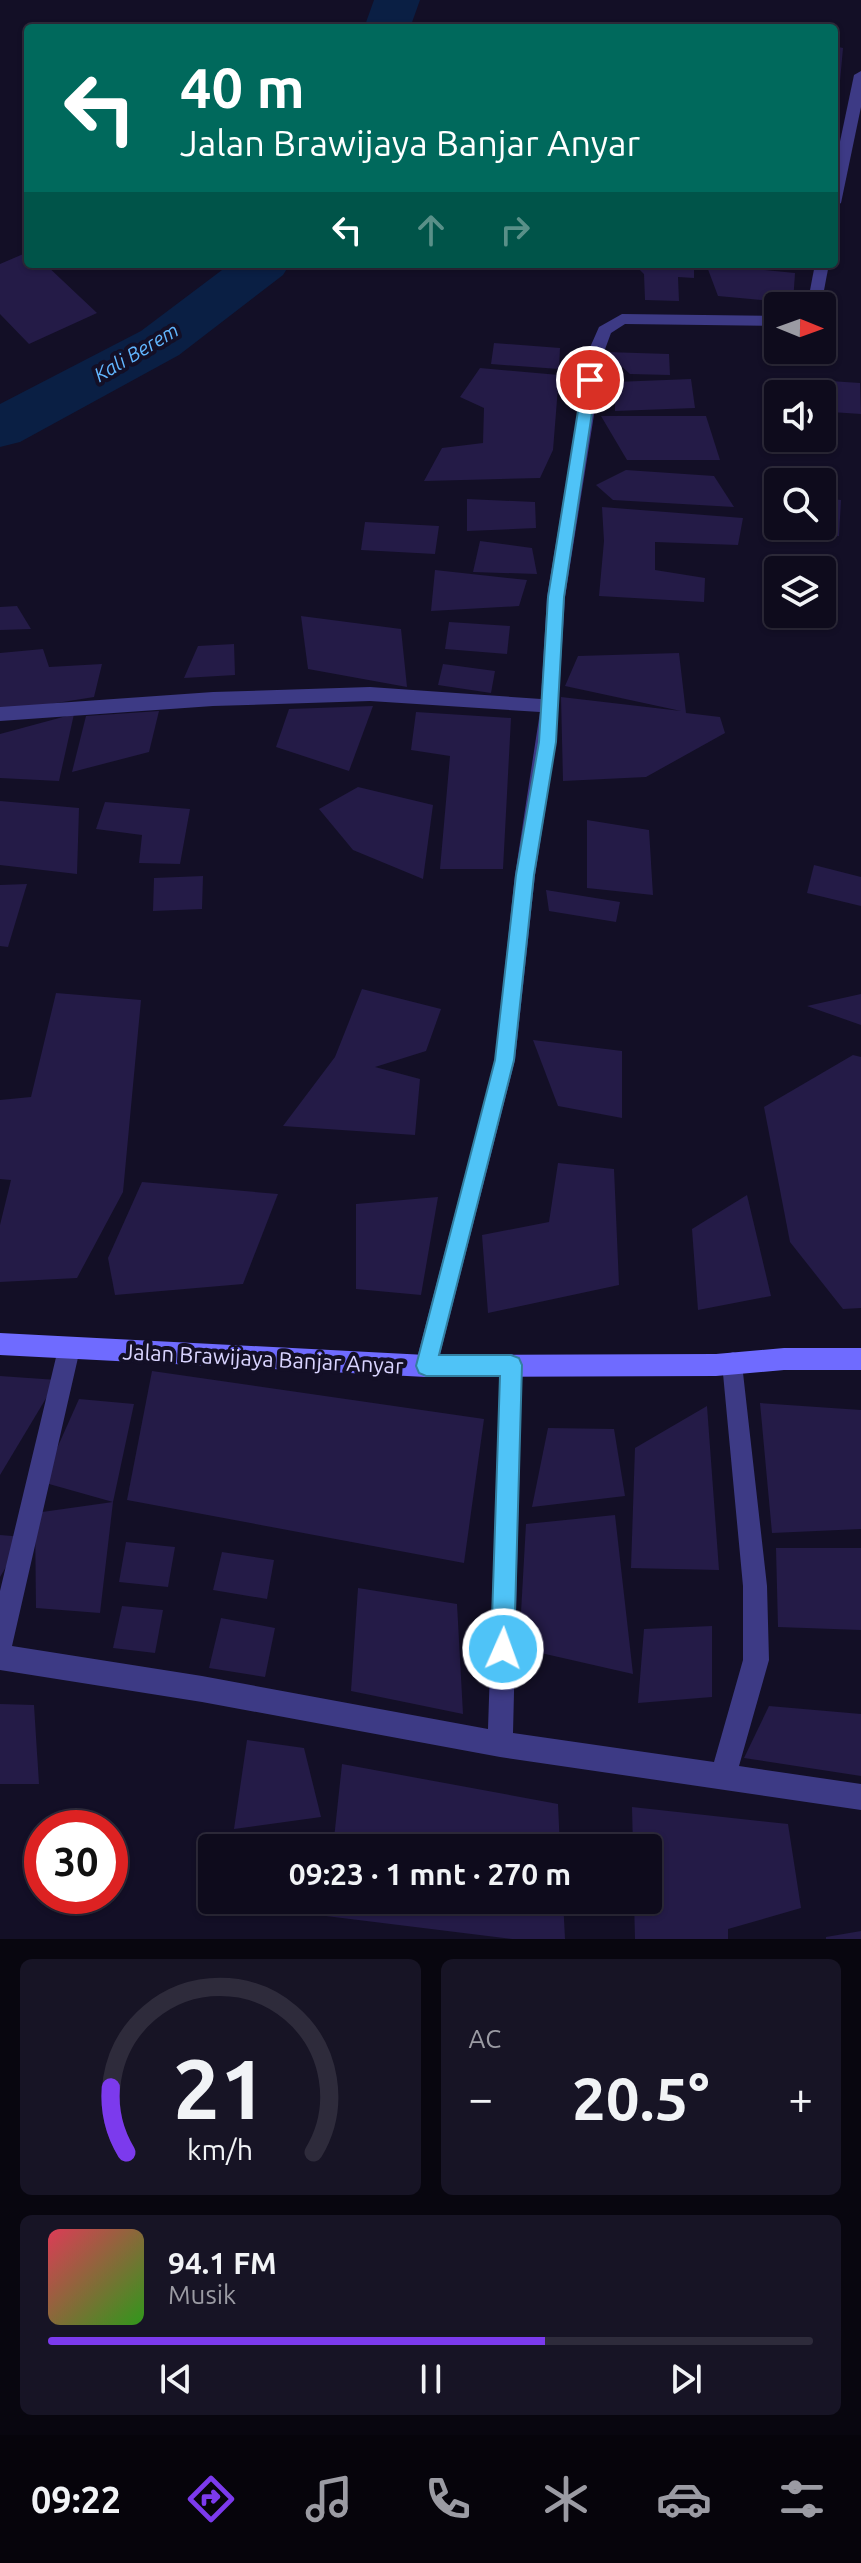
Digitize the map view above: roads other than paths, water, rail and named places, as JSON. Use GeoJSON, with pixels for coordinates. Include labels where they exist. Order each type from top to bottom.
{"type":"FeatureCollection","features":[{"type":"Feature","properties":{"kind":"street"},"geometry":{"type":"LineString","coordinates":[[838,184],[861,75]]}},
{"type":"Feature","properties":{"kind":"street"},"geometry":{"type":"LineString","coordinates":[[817,292],[821,268]]}},
{"type":"Feature","properties":{"kind":"street"},"geometry":{"type":"LineString","coordinates":[[426,1366],[505,1060],[525,875],[547,742],[556,597],[593,364],[604,330],[622,319],[764,321]]}},
{"type":"Feature","properties":{"kind":"street"},"geometry":{"type":"LineString","coordinates":[[0,714],[213,699],[370,694],[549,706]]}},
{"type":"Feature","properties":{"kind":"street","name":"Jalan Brawijaya Banjar Anyar"},"geometry":{"type":"LineString","coordinates":[[0,1344],[426,1366],[861,1359]]}},
{"type":"Feature","properties":{"kind":"street"},"geometry":{"type":"LineString","coordinates":[[0,1644],[69,1349]]}},
{"type":"Feature","properties":{"kind":"street"},"geometry":{"type":"LineString","coordinates":[[723,1777],[756,1660],[755,1586],[733,1363]]}},
{"type":"Feature","properties":{"kind":"street"},"geometry":{"type":"LineString","coordinates":[[500,1744],[511,1365]]}},
{"type":"Feature","properties":{"kind":"street"},"geometry":{"type":"LineString","coordinates":[[0,1657],[202,1689],[500,1744],[861,1797]]}},
{"type":"Feature","properties":{"kind":"waterway","name":"Kali Berem"},"geometry":{"type":"LineString","coordinates":[[388,24],[397,0]]}},
{"type":"Feature","properties":{"kind":"waterway","name":"Kali Berem"},"geometry":{"type":"LineString","coordinates":[[0,428],[160,343],[259,268]]}}]}
